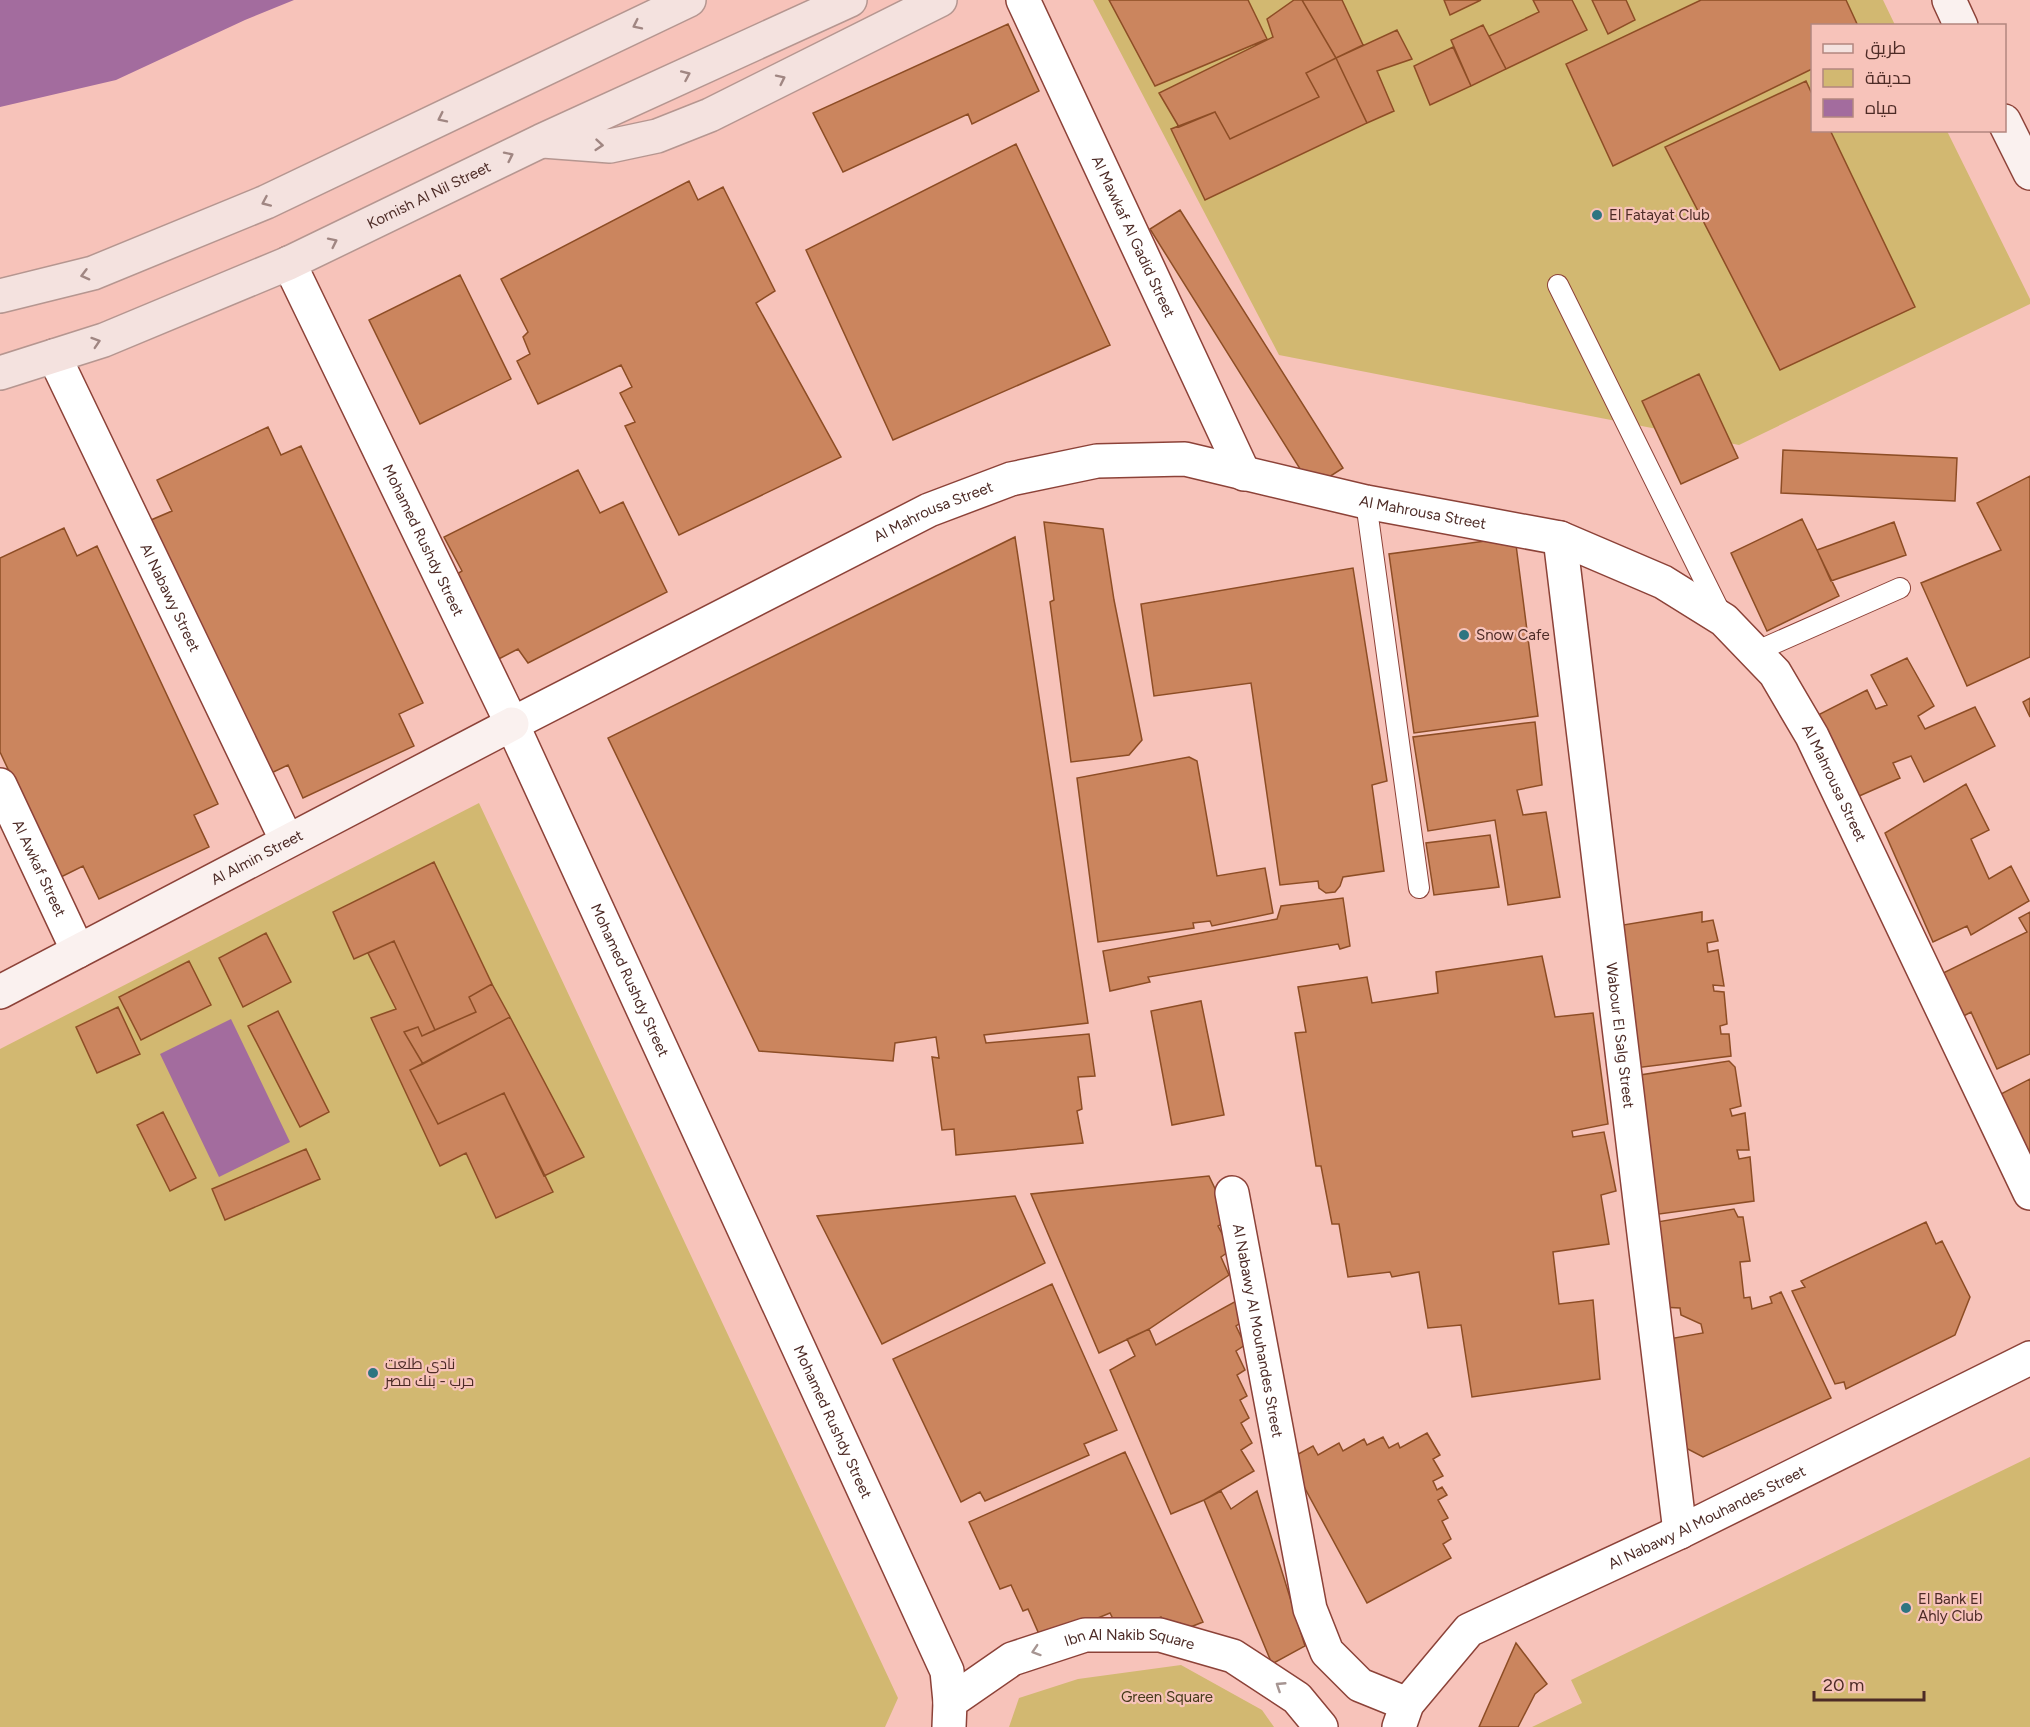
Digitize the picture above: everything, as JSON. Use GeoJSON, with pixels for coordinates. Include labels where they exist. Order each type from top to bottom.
{"type":"FeatureCollection","features":[{"type":"Feature","properties":{"kind":"main road"},"geometry":{"type":"LineString","coordinates":[[0,296],[93,273],[266,202],[689,0]]}},
{"type":"Feature","properties":{"kind":"main road","name":"Kornish Al Nil Street"},"geometry":{"type":"LineString","coordinates":[[0,373],[104,340],[289,263],[541,141],[850,0]]}},
{"type":"Feature","properties":{"kind":"main road"},"geometry":{"type":"LineString","coordinates":[[541,141],[610,146],[657,136],[710,115],[940,0]]}},
{"type":"Feature","properties":{"kind":"street","name":"Al Mawkaf Al Gadid Street"},"geometry":{"type":"LineString","coordinates":[[1023,0],[1244,474]]}},
{"type":"Feature","properties":{"kind":"street"},"geometry":{"type":"LineString","coordinates":[[1949,0],[1960,24]]}},
{"type":"Feature","properties":{"kind":"street"},"geometry":{"type":"LineString","coordinates":[[2006,125],[2030,173]]}},
{"type":"Feature","properties":{"kind":"street","name":"Mohamed Rushdy Street"},"geometry":{"type":"LineString","coordinates":[[289,263],[512,724],[947,1671],[949,1720]]}},
{"type":"Feature","properties":{"kind":"street","name":"Al Nabawy Street"},"geometry":{"type":"LineString","coordinates":[[54,356],[288,841]]}},
{"type":"Feature","properties":{"kind":"street","name":"Al Mahrousa Street"},"geometry":{"type":"LineString","coordinates":[[512,724],[929,510],[1011,479],[1097,461],[1185,459],[1366,502],[1560,538],[1663,582],[1724,620],[1775,673],[1812,736],[2030,1193]]}},
{"type":"Feature","properties":{"kind":"street","name":"Wabour El Salg Street"},"geometry":{"type":"LineString","coordinates":[[1560,538],[1680,1532]]}},
{"type":"Feature","properties":{"kind":"street","name":"Al Almin Street"},"geometry":{"type":"LineString","coordinates":[[0,992],[512,724]]}},
{"type":"Feature","properties":{"kind":"street","name":"Al Awkaf Street"},"geometry":{"type":"LineString","coordinates":[[0,785],[78,951]]}},
{"type":"Feature","properties":{"kind":"street","name":"Al Nabawy Al Mouhandes Street"},"geometry":{"type":"LineString","coordinates":[[1232,1193],[1311,1609],[1327,1652],[1360,1685],[1403,1715],[1469,1630],[1680,1532],[2030,1358]]}},
{"type":"Feature","properties":{"kind":"street","name":"Ibn Al Nakib Square"},"geometry":{"type":"LineString","coordinates":[[949,1720],[1012,1659],[1084,1635],[1160,1635],[1233,1656],[1297,1698],[1321,1727]]}},
{"type":"Feature","properties":{"kind":"lane"},"geometry":{"type":"LineString","coordinates":[[1558,285],[1724,620]]}},
{"type":"Feature","properties":{"kind":"lane"},"geometry":{"type":"LineString","coordinates":[[1366,502],[1419,888]]}},
{"type":"Feature","properties":{"kind":"lane"},"geometry":{"type":"LineString","coordinates":[[1755,652],[1900,588]]}},
{"type":"Feature","properties":{"kind":"green space","name":"El Fatayat Club"},"geometry":{"type":"Polygon","coordinates":[[[1093,0],[1883,0],[1895,24],[1811,24],[1811,132],[1947,132],[2030,299],[2030,304],[1739,445],[1279,355],[1093,0]]]}},
{"type":"Feature","properties":{"kind":"green space","name":"نادى طلعت حرب - بنك مصر"},"geometry":{"type":"Polygon","coordinates":[[[479,803],[898,1698],[885,1727],[0,1727],[0,1049],[479,803]]]}},
{"type":"Feature","properties":{"kind":"green space","name":"El Bank El Ahly Club"},"geometry":{"type":"Polygon","coordinates":[[[2030,1457],[2030,1727],[1532,1727],[1582,1703],[1571,1680],[2030,1457]]]}},
{"type":"Feature","properties":{"kind":"green space","name":"Green Square"},"geometry":{"type":"Polygon","coordinates":[[[1181,1665],[1262,1710],[1274,1727],[1009,1727],[1019,1698],[1078,1679],[1181,1665]]]}},
{"type":"Feature","properties":{"kind":"water"},"geometry":{"type":"Polygon","coordinates":[[[0,0],[294,0],[245,20],[116,80],[0,107],[0,0]]]}},
{"type":"Feature","properties":{"kind":"water"},"geometry":{"type":"Polygon","coordinates":[[[231,1019],[290,1142],[219,1177],[160,1054],[231,1019]]]}},
{"type":"Feature","properties":{"kind":"building"},"geometry":{"type":"Polygon","coordinates":[[[1109,0],[1248,0],[1267,39],[1155,86],[1109,0]]]}},
{"type":"Feature","properties":{"kind":"building"},"geometry":{"type":"Polygon","coordinates":[[[1294,0],[1302,0],[1336,58],[1306,73],[1319,97],[1230,139],[1215,112],[1179,127],[1159,93],[1273,37],[1267,19],[1294,0]]]}},
{"type":"Feature","properties":{"kind":"building"},"geometry":{"type":"Polygon","coordinates":[[[1302,0],[1342,0],[1363,45],[1336,58],[1302,0]]]}},
{"type":"Feature","properties":{"kind":"building"},"geometry":{"type":"Polygon","coordinates":[[[1444,0],[1481,0],[1450,15],[1444,0]]]}},
{"type":"Feature","properties":{"kind":"building"},"geometry":{"type":"Polygon","coordinates":[[[1533,0],[1572,0],[1587,30],[1506,69],[1489,36],[1539,12],[1533,0]]]}},
{"type":"Feature","properties":{"kind":"building"},"geometry":{"type":"Polygon","coordinates":[[[1592,0],[1626,0],[1635,20],[1608,34],[1592,0]]]}},
{"type":"Feature","properties":{"kind":"building"},"geometry":{"type":"Polygon","coordinates":[[[1701,0],[1846,0],[1857,24],[1811,24],[1811,69],[1613,166],[1566,64],[1701,0]]]}},
{"type":"Feature","properties":{"kind":"building"},"geometry":{"type":"Polygon","coordinates":[[[1008,24],[1039,91],[972,124],[968,114],[843,172],[813,113],[1008,24]]]}},
{"type":"Feature","properties":{"kind":"building"},"geometry":{"type":"Polygon","coordinates":[[[1483,25],[1506,69],[1471,86],[1451,40],[1483,25]]]}},
{"type":"Feature","properties":{"kind":"building"},"geometry":{"type":"Polygon","coordinates":[[[1397,30],[1412,59],[1377,71],[1394,111],[1367,123],[1336,58],[1397,30]]]}},
{"type":"Feature","properties":{"kind":"building"},"geometry":{"type":"Polygon","coordinates":[[[1453,47],[1471,86],[1430,105],[1414,66],[1453,47]]]}},
{"type":"Feature","properties":{"kind":"building"},"geometry":{"type":"Polygon","coordinates":[[[1336,58],[1367,123],[1205,200],[1171,129],[1215,112],[1230,139],[1319,97],[1306,73],[1336,58]]]}},
{"type":"Feature","properties":{"kind":"building"},"geometry":{"type":"Polygon","coordinates":[[[1806,81],[1811,92],[1811,132],[1831,132],[1915,307],[1780,370],[1665,147],[1806,81]]]}},
{"type":"Feature","properties":{"kind":"building"},"geometry":{"type":"Polygon","coordinates":[[[1016,144],[1110,345],[893,440],[806,250],[1016,144]]]}},
{"type":"Feature","properties":{"kind":"building"},"geometry":{"type":"Polygon","coordinates":[[[689,181],[698,200],[723,187],[775,291],[756,303],[841,457],[679,535],[625,426],[635,422],[620,393],[632,387],[621,365],[538,404],[517,361],[530,354],[523,337],[528,332],[501,279],[689,181]]]}},
{"type":"Feature","properties":{"kind":"building"},"geometry":{"type":"Polygon","coordinates":[[[1180,210],[1343,468],[1312,488],[1150,229],[1180,210]]]}},
{"type":"Feature","properties":{"kind":"building"},"geometry":{"type":"Polygon","coordinates":[[[460,275],[511,379],[420,424],[369,320],[460,275]]]}},
{"type":"Feature","properties":{"kind":"building"},"geometry":{"type":"Polygon","coordinates":[[[1699,374],[1738,458],[1681,484],[1642,401],[1699,374]]]}},
{"type":"Feature","properties":{"kind":"building"},"geometry":{"type":"Polygon","coordinates":[[[268,427],[281,455],[301,446],[423,703],[399,714],[414,746],[303,798],[288,765],[263,777],[144,523],[172,511],[157,480],[268,427]]]}},
{"type":"Feature","properties":{"kind":"building"},"geometry":{"type":"Polygon","coordinates":[[[1783,450],[1957,458],[1955,501],[1781,493],[1783,450]]]}},
{"type":"Feature","properties":{"kind":"building"},"geometry":{"type":"Polygon","coordinates":[[[578,470],[600,513],[623,502],[667,592],[528,663],[518,649],[493,662],[451,578],[462,571],[444,537],[578,470]]]}},
{"type":"Feature","properties":{"kind":"building"},"geometry":{"type":"Polygon","coordinates":[[[2030,476],[2030,657],[1967,686],[1921,583],[2001,550],[1977,503],[2030,476]]]}},
{"type":"Feature","properties":{"kind":"building"},"geometry":{"type":"Polygon","coordinates":[[[1802,519],[1839,596],[1767,631],[1731,553],[1802,519]]]}},
{"type":"Feature","properties":{"kind":"building"},"geometry":{"type":"Polygon","coordinates":[[[1044,522],[1103,529],[1114,600],[1142,740],[1129,755],[1071,762],[1050,602],[1054,600],[1044,522]]]}},
{"type":"Feature","properties":{"kind":"building"},"geometry":{"type":"Polygon","coordinates":[[[1894,522],[1906,555],[1831,581],[1817,550],[1894,522]]]}},
{"type":"Feature","properties":{"kind":"building"},"geometry":{"type":"Polygon","coordinates":[[[64,528],[77,556],[97,546],[218,804],[194,815],[209,847],[99,899],[83,866],[59,878],[0,752],[0,558],[64,528]]]}},
{"type":"Feature","properties":{"kind":"building"},"geometry":{"type":"Polygon","coordinates":[[[1015,537],[1088,1023],[984,1035],[986,1043],[1089,1034],[1095,1076],[1078,1077],[1082,1109],[1077,1111],[1083,1143],[956,1155],[954,1129],[942,1130],[932,1057],[939,1058],[936,1037],[895,1043],[893,1061],[759,1051],[608,738],[1015,537]]]}},
{"type":"Feature","properties":{"kind":"building","name":"Snow Cafe"},"geometry":{"type":"Polygon","coordinates":[[[1515,537],[1538,716],[1414,733],[1389,554],[1515,537]]]}},
{"type":"Feature","properties":{"kind":"building"},"geometry":{"type":"Polygon","coordinates":[[[1353,568],[1387,781],[1372,785],[1384,871],[1343,877],[1335,892],[1326,893],[1319,888],[1318,881],[1280,885],[1251,683],[1154,696],[1141,604],[1353,568]]]}},
{"type":"Feature","properties":{"kind":"building"},"geometry":{"type":"Polygon","coordinates":[[[1907,658],[1934,706],[1918,716],[1925,729],[1975,707],[1995,746],[1924,782],[1911,756],[1893,763],[1900,778],[1857,797],[1818,715],[1867,690],[1876,709],[1887,705],[1871,675],[1907,658]]]}},
{"type":"Feature","properties":{"kind":"building"},"geometry":{"type":"Polygon","coordinates":[[[2030,698],[2030,717],[2023,702],[2030,698]]]}},
{"type":"Feature","properties":{"kind":"building"},"geometry":{"type":"Polygon","coordinates":[[[1535,722],[1542,785],[1517,790],[1523,815],[1546,812],[1560,897],[1508,905],[1495,820],[1428,831],[1413,737],[1535,722]]]}},
{"type":"Feature","properties":{"kind":"building"},"geometry":{"type":"Polygon","coordinates":[[[1189,757],[1197,761],[1217,876],[1265,868],[1273,913],[1212,926],[1210,921],[1193,923],[1194,928],[1098,942],[1077,778],[1189,757]]]}},
{"type":"Feature","properties":{"kind":"building"},"geometry":{"type":"Polygon","coordinates":[[[1966,784],[1989,830],[1971,839],[1989,879],[2011,866],[2029,901],[1971,935],[1967,926],[1933,942],[1885,833],[1966,784]]]}},
{"type":"Feature","properties":{"kind":"building"},"geometry":{"type":"Polygon","coordinates":[[[1490,835],[1499,887],[1434,895],[1426,843],[1490,835]]]}},
{"type":"Feature","properties":{"kind":"building"},"geometry":{"type":"Polygon","coordinates":[[[434,862],[492,984],[469,997],[476,1012],[435,1030],[394,941],[354,959],[333,912],[434,862]]]}},
{"type":"Feature","properties":{"kind":"building"},"geometry":{"type":"Polygon","coordinates":[[[1343,898],[1350,946],[1340,949],[1338,944],[1148,977],[1150,982],[1110,991],[1103,951],[1277,919],[1281,906],[1343,898]]]}},
{"type":"Feature","properties":{"kind":"building"},"geometry":{"type":"Polygon","coordinates":[[[1702,912],[1702,922],[1713,920],[1718,941],[1707,943],[1708,952],[1718,950],[1724,986],[1713,985],[1714,991],[1724,992],[1727,1024],[1720,1026],[1721,1034],[1729,1034],[1731,1056],[1635,1068],[1617,926],[1702,912]]]}},
{"type":"Feature","properties":{"kind":"building"},"geometry":{"type":"Polygon","coordinates":[[[2030,912],[2030,1054],[1997,1069],[1971,1012],[1960,1018],[1939,975],[2027,932],[2019,918],[2030,912]]]}},
{"type":"Feature","properties":{"kind":"building"},"geometry":{"type":"Polygon","coordinates":[[[266,933],[291,982],[243,1007],[219,958],[266,933]]]}},
{"type":"Feature","properties":{"kind":"building"},"geometry":{"type":"Polygon","coordinates":[[[394,941],[435,1030],[422,1036],[418,1027],[404,1032],[423,1064],[410,1070],[438,1124],[504,1093],[553,1192],[496,1218],[466,1153],[440,1166],[371,1018],[396,1009],[368,953],[394,941]]]}},
{"type":"Feature","properties":{"kind":"building"},"geometry":{"type":"Polygon","coordinates":[[[1542,956],[1555,1017],[1593,1013],[1608,1124],[1572,1131],[1573,1137],[1604,1132],[1616,1191],[1601,1195],[1609,1244],[1553,1252],[1559,1304],[1593,1300],[1600,1379],[1472,1397],[1461,1325],[1428,1328],[1419,1272],[1392,1277],[1390,1272],[1348,1277],[1339,1224],[1332,1224],[1321,1166],[1316,1166],[1295,1033],[1306,1032],[1298,987],[1367,977],[1372,1003],[1438,993],[1436,972],[1542,956]]]}},
{"type":"Feature","properties":{"kind":"building"},"geometry":{"type":"Polygon","coordinates":[[[189,961],[211,1005],[141,1040],[119,997],[189,961]]]}},
{"type":"Feature","properties":{"kind":"building"},"geometry":{"type":"Polygon","coordinates":[[[492,984],[510,1017],[423,1064],[404,1032],[418,1027],[422,1036],[476,1012],[469,997],[492,984]]]}},
{"type":"Feature","properties":{"kind":"building"},"geometry":{"type":"Polygon","coordinates":[[[1201,1001],[1224,1115],[1172,1125],[1151,1011],[1201,1001]]]}},
{"type":"Feature","properties":{"kind":"building"},"geometry":{"type":"Polygon","coordinates":[[[118,1007],[140,1054],[97,1073],[76,1027],[118,1007]]]}},
{"type":"Feature","properties":{"kind":"building"},"geometry":{"type":"Polygon","coordinates":[[[278,1011],[329,1112],[300,1127],[248,1026],[278,1011]]]}},
{"type":"Feature","properties":{"kind":"building"},"geometry":{"type":"Polygon","coordinates":[[[510,1017],[584,1157],[544,1176],[504,1093],[438,1124],[410,1070],[510,1017]]]}},
{"type":"Feature","properties":{"kind":"building"},"geometry":{"type":"Polygon","coordinates":[[[1729,1061],[1735,1067],[1741,1106],[1730,1109],[1732,1116],[1745,1113],[1749,1150],[1737,1150],[1739,1159],[1750,1157],[1754,1201],[1652,1215],[1634,1076],[1729,1061]]]}},
{"type":"Feature","properties":{"kind":"building"},"geometry":{"type":"Polygon","coordinates":[[[2030,1079],[2030,1164],[1997,1096],[2030,1079]]]}},
{"type":"Feature","properties":{"kind":"building"},"geometry":{"type":"Polygon","coordinates":[[[163,1112],[196,1178],[170,1191],[137,1125],[163,1112]]]}},
{"type":"Feature","properties":{"kind":"building"},"geometry":{"type":"Polygon","coordinates":[[[306,1149],[320,1179],[225,1220],[212,1189],[306,1149]]]}},
{"type":"Feature","properties":{"kind":"building"},"geometry":{"type":"Polygon","coordinates":[[[1209,1176],[1230,1220],[1218,1226],[1231,1250],[1221,1257],[1229,1275],[1149,1329],[1099,1353],[1031,1194],[1209,1176]]]}},
{"type":"Feature","properties":{"kind":"building"},"geometry":{"type":"Polygon","coordinates":[[[1015,1196],[1045,1263],[882,1344],[817,1216],[1015,1196]]]}},
{"type":"Feature","properties":{"kind":"building"},"geometry":{"type":"Polygon","coordinates":[[[1734,1209],[1738,1217],[1743,1217],[1750,1261],[1740,1262],[1744,1298],[1750,1297],[1752,1309],[1772,1303],[1770,1297],[1781,1292],[1831,1398],[1703,1457],[1682,1446],[1663,1340],[1703,1333],[1701,1324],[1681,1315],[1680,1308],[1661,1307],[1651,1223],[1734,1209]]]}},
{"type":"Feature","properties":{"kind":"building"},"geometry":{"type":"Polygon","coordinates":[[[1926,1222],[1936,1244],[1942,1241],[1970,1297],[1955,1335],[1846,1389],[1844,1382],[1835,1384],[1792,1291],[1805,1287],[1801,1281],[1926,1222]]]}},
{"type":"Feature","properties":{"kind":"building"},"geometry":{"type":"Polygon","coordinates":[[[1052,1284],[1117,1430],[1084,1444],[1089,1455],[985,1501],[980,1492],[961,1502],[893,1359],[1052,1284]]]}},
{"type":"Feature","properties":{"kind":"building"},"geometry":{"type":"Polygon","coordinates":[[[1238,1300],[1245,1320],[1236,1326],[1245,1345],[1236,1351],[1245,1370],[1237,1375],[1247,1396],[1240,1400],[1249,1418],[1241,1423],[1252,1443],[1241,1450],[1254,1471],[1204,1500],[1171,1514],[1110,1370],[1135,1356],[1127,1339],[1149,1329],[1156,1345],[1238,1300]]]}},
{"type":"Feature","properties":{"kind":"building"},"geometry":{"type":"Polygon","coordinates":[[[1427,1433],[1440,1455],[1433,1459],[1443,1476],[1433,1481],[1437,1490],[1442,1487],[1447,1495],[1438,1500],[1448,1518],[1442,1521],[1451,1539],[1443,1544],[1451,1558],[1367,1603],[1289,1459],[1313,1446],[1318,1455],[1339,1443],[1343,1451],[1364,1439],[1367,1445],[1383,1437],[1389,1448],[1398,1443],[1400,1448],[1427,1433]]]}},
{"type":"Feature","properties":{"kind":"building"},"geometry":{"type":"Polygon","coordinates":[[[1125,1452],[1203,1622],[1183,1630],[1180,1623],[1167,1628],[1161,1617],[1138,1627],[1117,1627],[1110,1613],[1042,1641],[1028,1609],[1023,1611],[1011,1585],[1000,1589],[969,1522],[1125,1452]]]}},
{"type":"Feature","properties":{"kind":"building"},"geometry":{"type":"Polygon","coordinates":[[[1221,1491],[1231,1509],[1257,1491],[1305,1646],[1272,1664],[1204,1500],[1221,1491]]]}},
{"type":"Feature","properties":{"kind":"building"},"geometry":{"type":"Polygon","coordinates":[[[1516,1643],[1547,1684],[1535,1694],[1518,1727],[1479,1727],[1516,1643]]]}},
{"type":"Feature","properties":{"kind":"place","name":"El Fatayat Club"},"geometry":{"type":"Point","coordinates":[1597,215]}},
{"type":"Feature","properties":{"kind":"place","name":"Snow Cafe"},"geometry":{"type":"Point","coordinates":[1464,635]}},
{"type":"Feature","properties":{"kind":"place","name":"نادى طلعت حرب - بنك مصر"},"geometry":{"type":"Point","coordinates":[373,1373]}},
{"type":"Feature","properties":{"kind":"place","name":"El Bank El Ahly Club"},"geometry":{"type":"Point","coordinates":[1906,1608]}}]}
